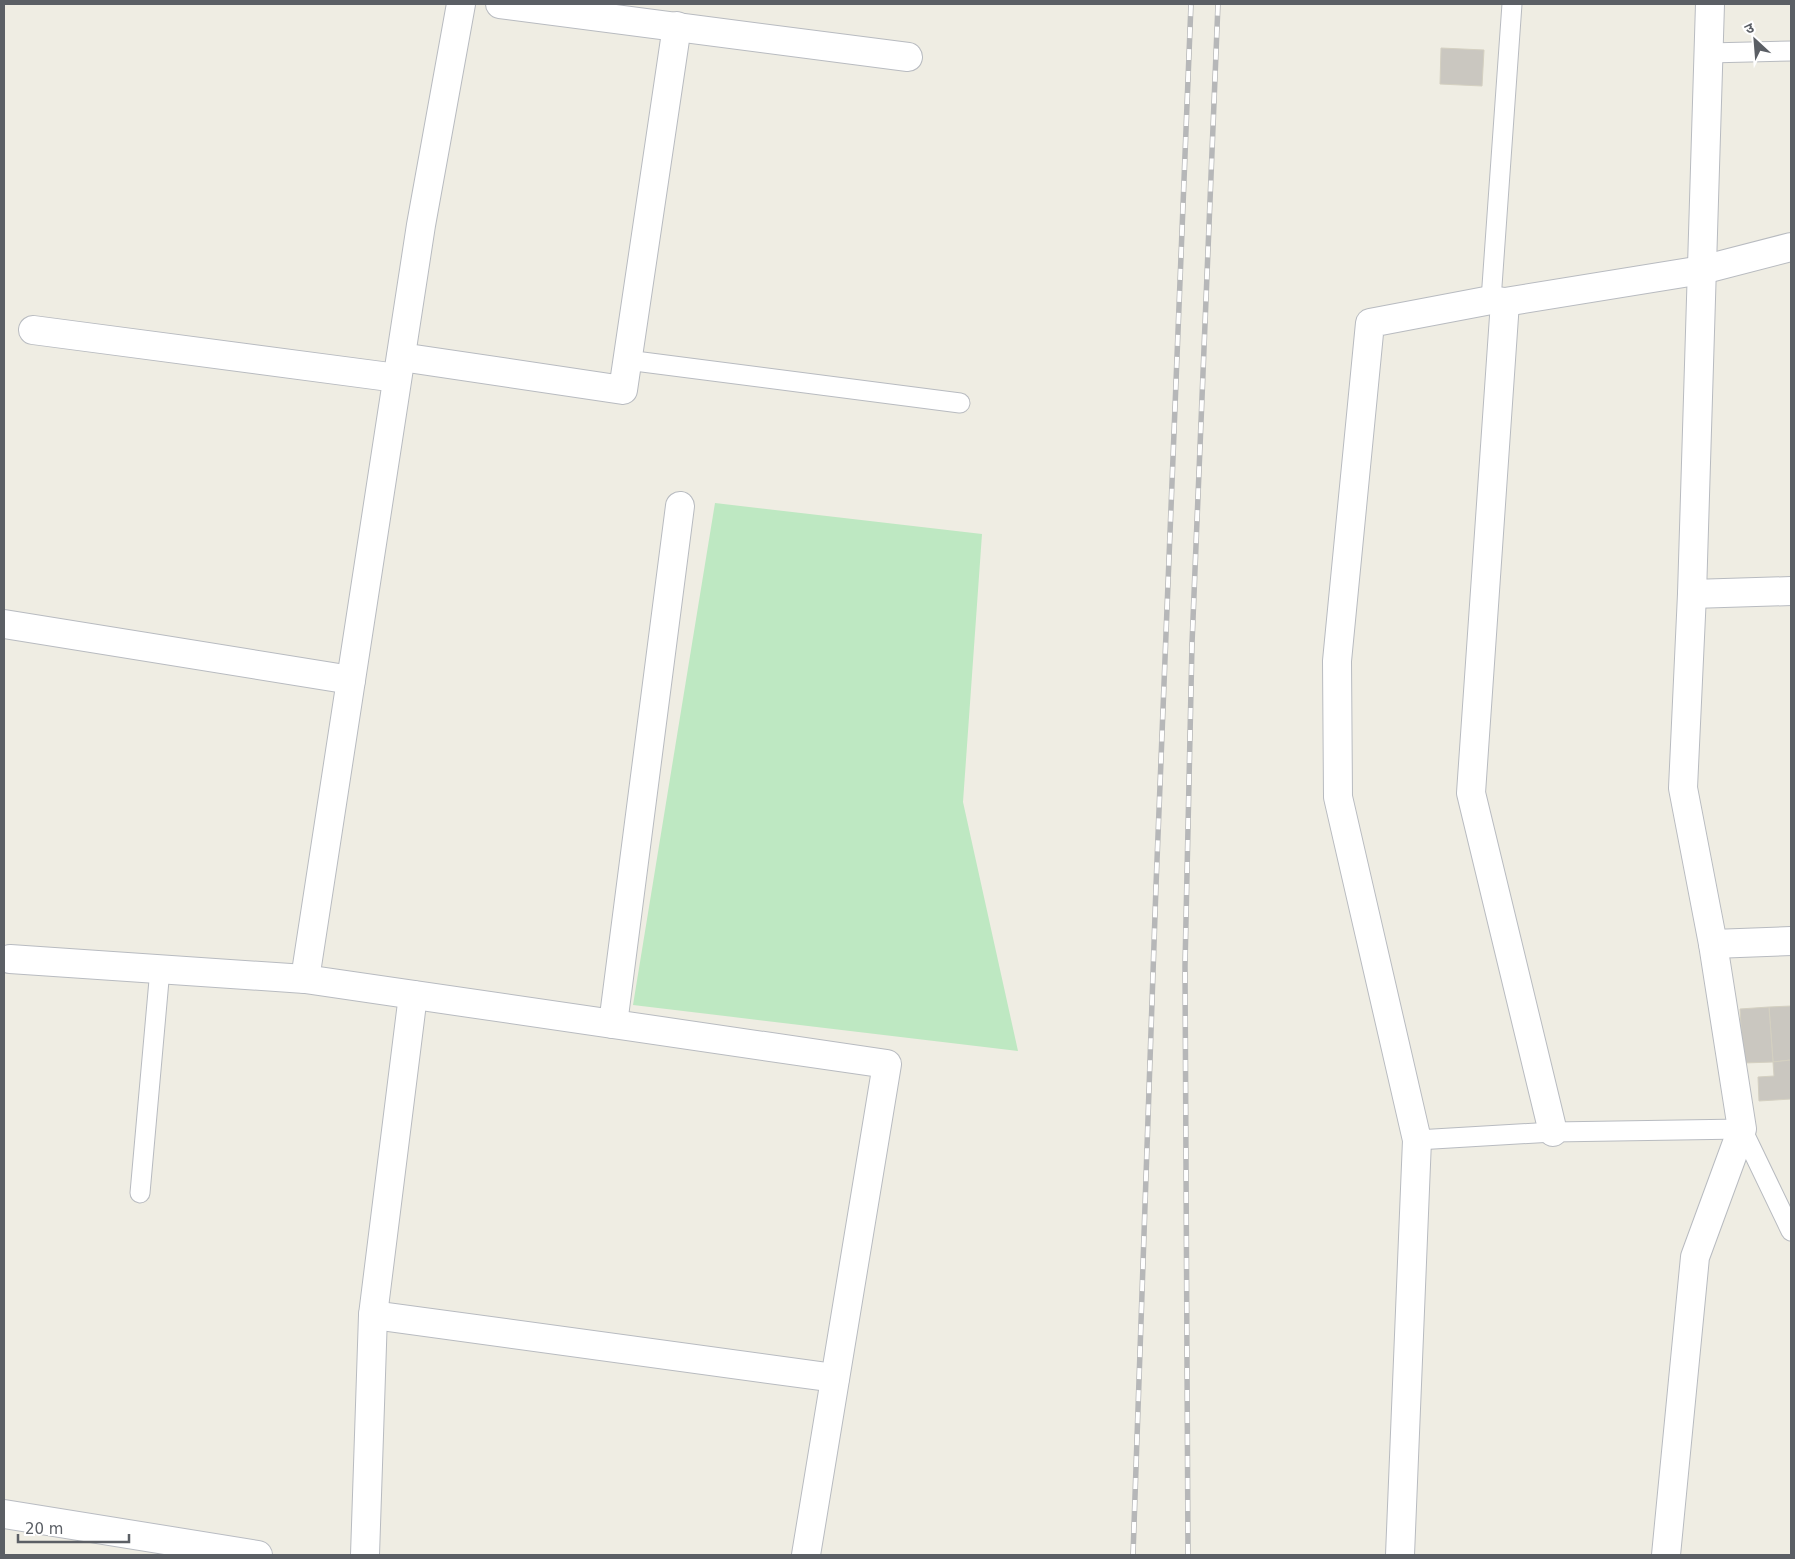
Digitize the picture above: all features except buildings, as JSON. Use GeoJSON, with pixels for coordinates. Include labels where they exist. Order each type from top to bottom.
{"type":"FeatureCollection","features":[{"type":"Feature","properties":{"kind":"street"},"geometry":{"type":"LineString","coordinates":[[305,979],[421,225],[461,4]]}},
{"type":"Feature","properties":{"kind":"street"},"geometry":{"type":"LineString","coordinates":[[500,4],[908,57]]}},
{"type":"Feature","properties":{"kind":"street"},"geometry":{"type":"LineString","coordinates":[[1666,1555],[1695,1257],[1742,1129],[1712,944],[1683,788],[1692,594],[1710,4]]}},
{"type":"Feature","properties":{"kind":"street"},"geometry":{"type":"LineString","coordinates":[[33,330],[623,390],[677,26]]}},
{"type":"Feature","properties":{"kind":"street"},"geometry":{"type":"LineString","coordinates":[[1400,1555],[1417,1140],[1338,797],[1338,662],[1370,323],[1498,301],[1702,270],[1791,247]]}},
{"type":"Feature","properties":{"kind":"street"},"geometry":{"type":"LineString","coordinates":[[1498,301],[1471,793],[1553,1132]]}},
{"type":"Feature","properties":{"kind":"street"},"geometry":{"type":"LineString","coordinates":[[613,1024],[680,506]]}},
{"type":"Feature","properties":{"kind":"street"},"geometry":{"type":"LineString","coordinates":[[1692,594],[1791,591]]}},
{"type":"Feature","properties":{"kind":"street"},"geometry":{"type":"LineString","coordinates":[[4,624],[351,680]]}},
{"type":"Feature","properties":{"kind":"street"},"geometry":{"type":"LineString","coordinates":[[1712,944],[1791,941]]}},
{"type":"Feature","properties":{"kind":"street"},"geometry":{"type":"LineString","coordinates":[[10,958],[305,979],[887,1064],[806,1555]]}},
{"type":"Feature","properties":{"kind":"street"},"geometry":{"type":"LineString","coordinates":[[365,1555],[372,1315],[413,995]]}},
{"type":"Feature","properties":{"kind":"street"},"geometry":{"type":"LineString","coordinates":[[372,1315],[835,1378]]}},
{"type":"Feature","properties":{"kind":"street"},"geometry":{"type":"LineString","coordinates":[[4,1514],[258,1555]]}},
{"type":"Feature","properties":{"kind":"lane"},"geometry":{"type":"LineString","coordinates":[[1498,301],[1512,4]]}},
{"type":"Feature","properties":{"kind":"lane"},"geometry":{"type":"LineString","coordinates":[[1708,53],[1791,51]]}},
{"type":"Feature","properties":{"kind":"lane"},"geometry":{"type":"LineString","coordinates":[[627,360],[960,403]]}},
{"type":"Feature","properties":{"kind":"lane"},"geometry":{"type":"LineString","coordinates":[[140,1193],[160,969]]}},
{"type":"Feature","properties":{"kind":"lane"},"geometry":{"type":"LineString","coordinates":[[1417,1140],[1553,1132],[1742,1129],[1791,1231]]}},
{"type":"Feature","properties":{"kind":"green space"},"geometry":{"type":"Polygon","coordinates":[[[715,503],[982,534],[963,802],[1018,1051],[633,1005],[715,503]]]}},
{"type":"Feature","properties":{"kind":"railway"},"geometry":{"type":"LineString","coordinates":[[1133,1555],[1156,886],[1191,4]]}},
{"type":"Feature","properties":{"kind":"railway"},"geometry":{"type":"LineString","coordinates":[[1188,1555],[1185,966],[1192,644],[1218,4]]}}]}
